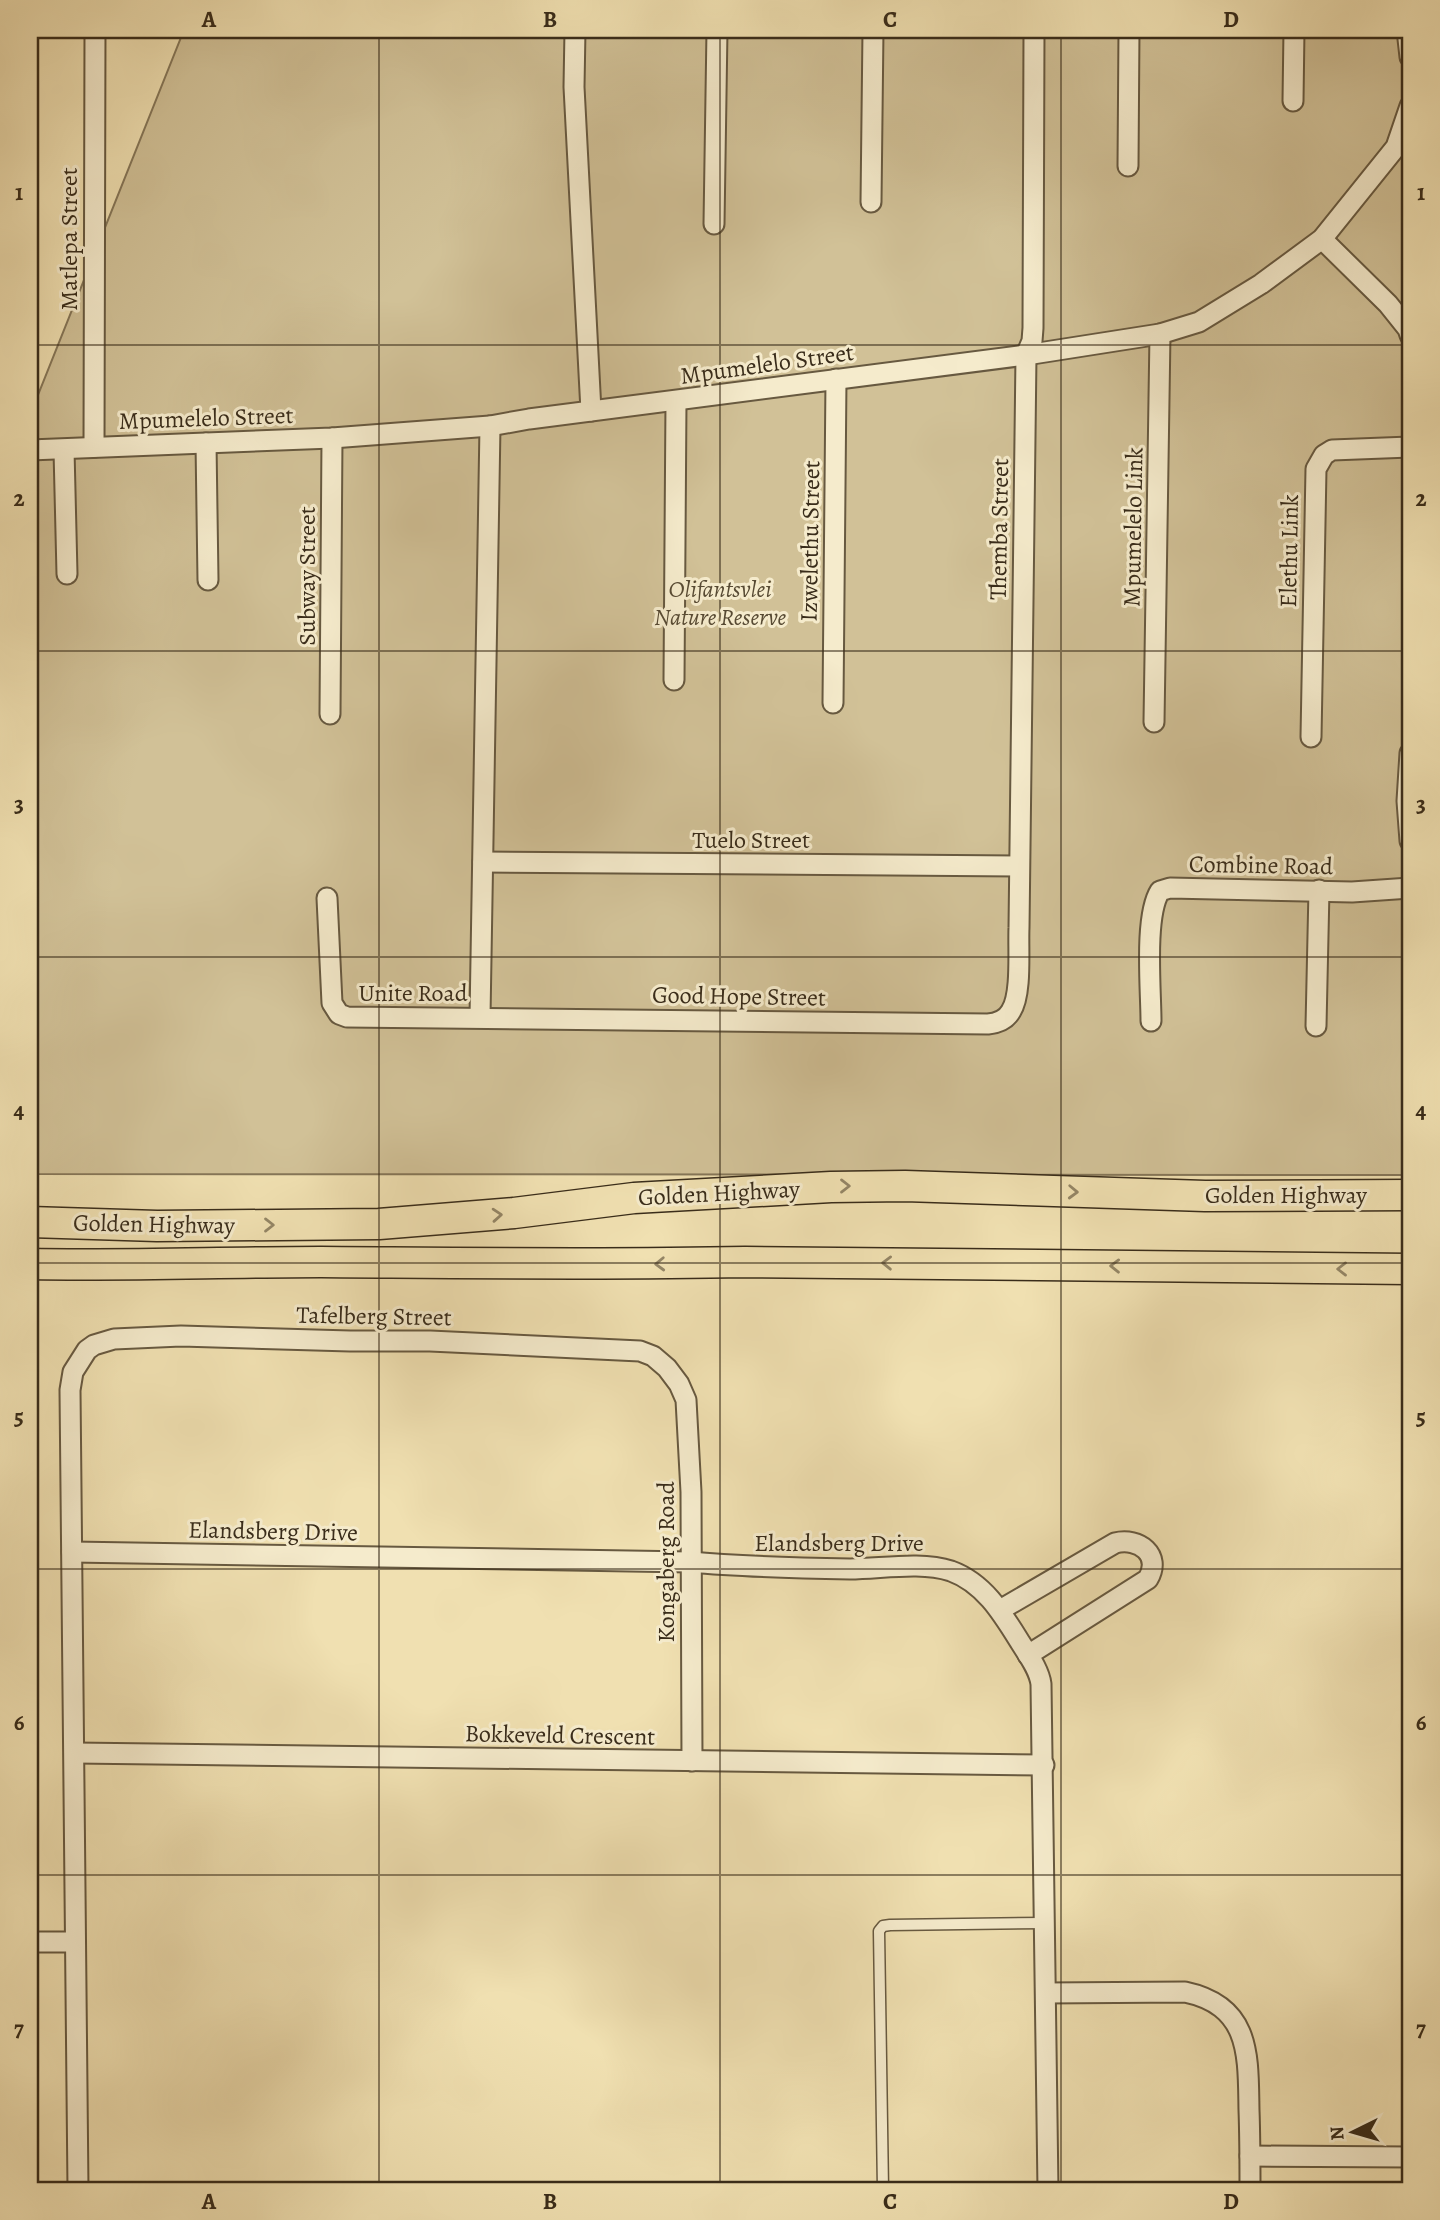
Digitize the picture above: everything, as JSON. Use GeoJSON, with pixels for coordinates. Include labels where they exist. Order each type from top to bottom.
{"type":"FeatureCollection","features":[{"type":"Feature","properties":{"kind":"main road","name":"Golden Highway"},"geometry":{"type":"LineString","coordinates":[[30,1222],[157,1226],[379,1224],[514,1213],[634,1198],[831,1186],[1205,1196],[1410,1195]]}},
{"type":"Feature","properties":{"kind":"main road","name":"Golden Highway"},"geometry":{"type":"LineString","coordinates":[[30,1264],[119,1266],[318,1262],[745,1262],[1410,1269]]}},
{"type":"Feature","properties":{"kind":"street","name":"Matlepa Street"},"geometry":{"type":"LineString","coordinates":[[94,447],[95,30]]}},
{"type":"Feature","properties":{"kind":"street"},"geometry":{"type":"LineString","coordinates":[[575,30],[574,87],[591,411]]}},
{"type":"Feature","properties":{"kind":"street"},"geometry":{"type":"LineString","coordinates":[[714,224],[717,30]]}},
{"type":"Feature","properties":{"kind":"street"},"geometry":{"type":"LineString","coordinates":[[871,202],[873,30]]}},
{"type":"Feature","properties":{"kind":"street","name":"Themba Street"},"geometry":{"type":"LineString","coordinates":[[998,1023],[1011,1012],[1016,998],[1026,355],[1032,341],[1033,328],[1034,30]]}},
{"type":"Feature","properties":{"kind":"street"},"geometry":{"type":"LineString","coordinates":[[1128,166],[1129,30]]}},
{"type":"Feature","properties":{"kind":"street"},"geometry":{"type":"LineString","coordinates":[[1293,101],[1294,30]]}},
{"type":"Feature","properties":{"kind":"street"},"geometry":{"type":"LineString","coordinates":[[1407,30],[1410,57]]}},
{"type":"Feature","properties":{"kind":"street","name":"Mpumelelo Street"},"geometry":{"type":"LineString","coordinates":[[30,450],[332,438],[490,426],[1026,355],[1160,334],[1199,322],[1261,284],[1322,239],[1396,147],[1410,106]]}},
{"type":"Feature","properties":{"kind":"street"},"geometry":{"type":"LineString","coordinates":[[1322,239],[1388,304],[1410,335]]}},
{"type":"Feature","properties":{"kind":"street","name":"Mpumelelo Link"},"geometry":{"type":"LineString","coordinates":[[1154,722],[1160,334]]}},
{"type":"Feature","properties":{"kind":"street","name":"Izwelethu Street"},"geometry":{"type":"LineString","coordinates":[[833,703],[836,379]]}},
{"type":"Feature","properties":{"kind":"street"},"geometry":{"type":"LineString","coordinates":[[674,680],[676,401]]}},
{"type":"Feature","properties":{"kind":"street"},"geometry":{"type":"LineString","coordinates":[[480,1017],[490,426]]}},
{"type":"Feature","properties":{"kind":"street","name":"Subway Street"},"geometry":{"type":"LineString","coordinates":[[330,714],[332,438]]}},
{"type":"Feature","properties":{"kind":"street"},"geometry":{"type":"LineString","coordinates":[[206,443],[208,580]]}},
{"type":"Feature","properties":{"kind":"street","name":"Elethu Link"},"geometry":{"type":"LineString","coordinates":[[1311,737],[1316,469],[1324,455],[1332,450],[1410,447]]}},
{"type":"Feature","properties":{"kind":"street"},"geometry":{"type":"LineString","coordinates":[[64,450],[66,574]]}},
{"type":"Feature","properties":{"kind":"street"},"geometry":{"type":"LineString","coordinates":[[1410,753],[1410,841]]}},
{"type":"Feature","properties":{"kind":"street","name":"Tuelo Street"},"geometry":{"type":"LineString","coordinates":[[483,862],[1019,866]]}},
{"type":"Feature","properties":{"kind":"street","name":"Combine Road"},"geometry":{"type":"LineString","coordinates":[[1151,1021],[1151,920],[1160,891],[1170,888],[1217,888],[1352,892],[1410,888]]}},
{"type":"Feature","properties":{"kind":"street"},"geometry":{"type":"LineString","coordinates":[[1316,1026],[1319,890]]}},
{"type":"Feature","properties":{"kind":"street","name":"Unite Road"},"geometry":{"type":"LineString","coordinates":[[327,898],[332,1003],[339,1014],[350,1018],[480,1017]]}},
{"type":"Feature","properties":{"kind":"street","name":"Good Hope Street"},"geometry":{"type":"LineString","coordinates":[[480,1017],[998,1023]]}},
{"type":"Feature","properties":{"kind":"street","name":"Tafelberg Street"},"geometry":{"type":"LineString","coordinates":[[72,1552],[70,1390],[73,1372],[80,1359],[94,1345],[114,1339],[181,1336],[430,1341],[640,1351],[653,1356],[667,1368]]}},
{"type":"Feature","properties":{"kind":"street","name":"Kongaberg Road"},"geometry":{"type":"LineString","coordinates":[[667,1368],[679,1384],[686,1400],[691,1492],[692,1761]]}},
{"type":"Feature","properties":{"kind":"street"},"geometry":{"type":"LineString","coordinates":[[1000,1610],[1115,1543],[1130,1541],[1147,1552],[1152,1569],[1147,1579],[1028,1655]]}},
{"type":"Feature","properties":{"kind":"street"},"geometry":{"type":"LineString","coordinates":[[72,1552],[78,2190]]}},
{"type":"Feature","properties":{"kind":"street","name":"Elandsberg Drive"},"geometry":{"type":"LineString","coordinates":[[72,1552],[941,1569],[973,1584],[1000,1610],[1038,1672],[1042,1692],[1048,2190]]}},
{"type":"Feature","properties":{"kind":"street","name":"Bokkeveld Crescent"},"geometry":{"type":"LineString","coordinates":[[75,1753],[1044,1765]]}},
{"type":"Feature","properties":{"kind":"street"},"geometry":{"type":"LineString","coordinates":[[30,1942],[74,1942]]}},
{"type":"Feature","properties":{"kind":"street"},"geometry":{"type":"LineString","coordinates":[[1046,1993],[1185,1992],[1215,2003],[1236,2025],[1248,2055],[1250,2190]]}},
{"type":"Feature","properties":{"kind":"street"},"geometry":{"type":"LineString","coordinates":[[1250,2156],[1410,2157]]}},
{"type":"Feature","properties":{"kind":"lane"},"geometry":{"type":"LineString","coordinates":[[883,2190],[880,1928],[890,1925],[1045,1923]]}},
{"type":"Feature","properties":{"kind":"green space","name":"Olifantsvlei Nature Reserve"},"geometry":{"type":"Polygon","coordinates":[[[184,30],[1410,30],[1410,1175],[30,1174],[30,415],[184,30]]]}}]}
